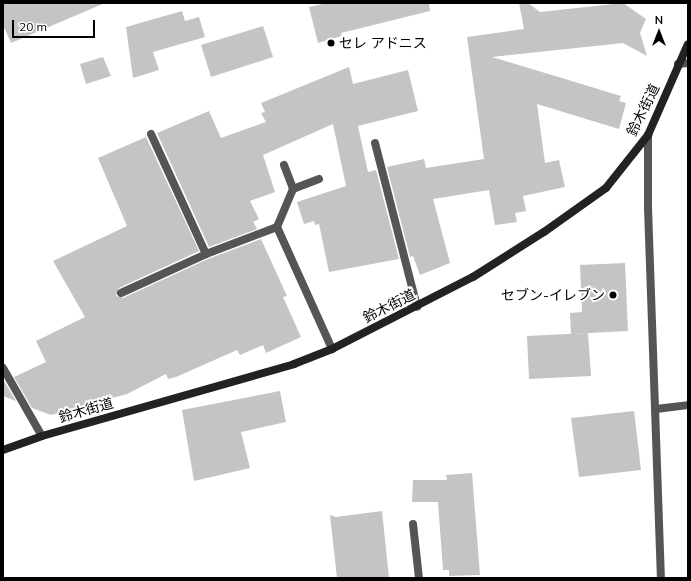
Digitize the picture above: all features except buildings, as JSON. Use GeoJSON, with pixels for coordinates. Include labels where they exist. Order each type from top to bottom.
{"type":"FeatureCollection","features":[{"type":"Feature","properties":{"kind":"main road","name":"鈴木街道"},"geometry":{"type":"LineString","coordinates":[[3,450],[42,436],[283,368],[332,350],[473,277],[544,232],[606,188],[648,135],[688,44]]}},
{"type":"Feature","properties":{"kind":"street"},"geometry":{"type":"LineString","coordinates":[[678,64],[688,63]]}},
{"type":"Feature","properties":{"kind":"street"},"geometry":{"type":"LineString","coordinates":[[151,134],[206,254]]}},
{"type":"Feature","properties":{"kind":"street"},"geometry":{"type":"LineString","coordinates":[[648,135],[648,208],[661,578]]}},
{"type":"Feature","properties":{"kind":"street"},"geometry":{"type":"LineString","coordinates":[[375,143],[417,307]]}},
{"type":"Feature","properties":{"kind":"street"},"geometry":{"type":"LineString","coordinates":[[120,293],[206,254],[277,227],[293,189],[284,165]]}},
{"type":"Feature","properties":{"kind":"street"},"geometry":{"type":"LineString","coordinates":[[293,189],[319,179]]}},
{"type":"Feature","properties":{"kind":"street"},"geometry":{"type":"LineString","coordinates":[[277,227],[332,350]]}},
{"type":"Feature","properties":{"kind":"street"},"geometry":{"type":"LineString","coordinates":[[3,368],[42,436]]}},
{"type":"Feature","properties":{"kind":"street"},"geometry":{"type":"LineString","coordinates":[[656,409],[688,405]]}},
{"type":"Feature","properties":{"kind":"street"},"geometry":{"type":"LineString","coordinates":[[413,524],[419,578]]}},
{"type":"Feature","properties":{"kind":"place","name":"セレ アドニス"},"geometry":{"type":"Point","coordinates":[331,43]}},
{"type":"Feature","properties":{"kind":"place","name":"セブン-イレブン"},"geometry":{"type":"Point","coordinates":[613,295]}}]}
